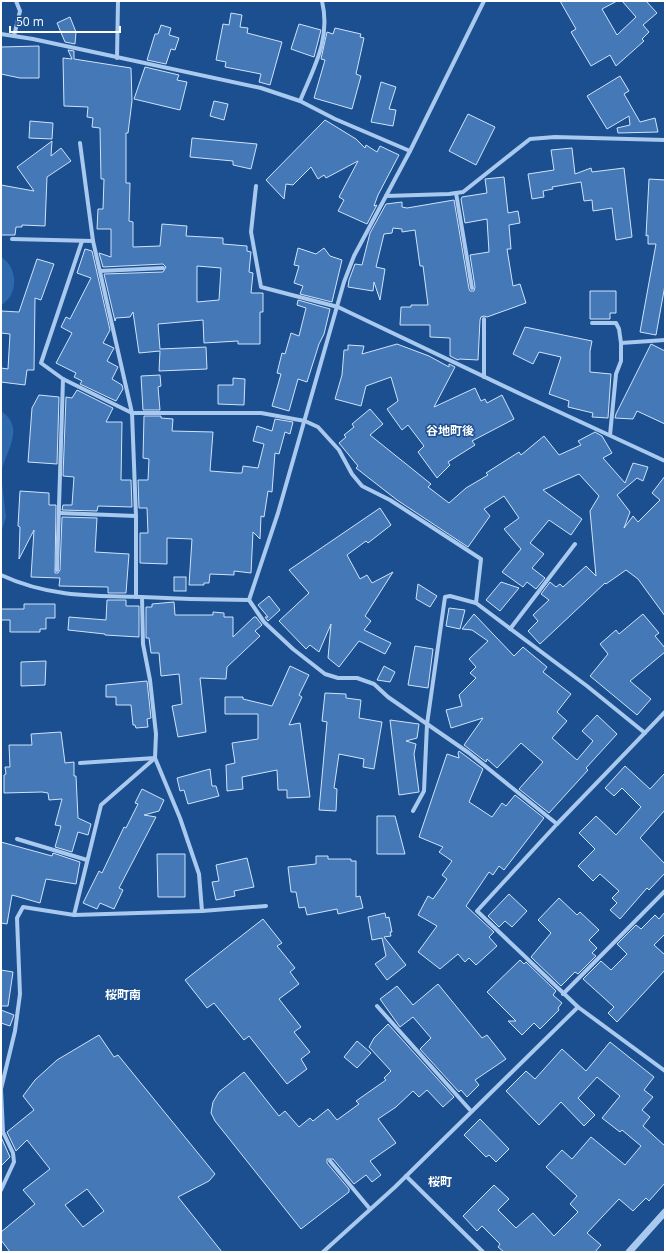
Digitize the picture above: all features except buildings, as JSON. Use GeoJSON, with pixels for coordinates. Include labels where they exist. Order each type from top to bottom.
{"type":"FeatureCollection","features":[{"type":"Feature","properties":{"kind":"street"},"geometry":{"type":"LineString","coordinates":[[14,36],[20,11],[16,1]]}},
{"type":"Feature","properties":{"kind":"street"},"geometry":{"type":"LineString","coordinates":[[117,58],[118,1]]}},
{"type":"Feature","properties":{"kind":"street"},"geometry":{"type":"LineString","coordinates":[[300,101],[320,54],[326,25],[322,1]]}},
{"type":"Feature","properties":{"kind":"street"},"geometry":{"type":"LineString","coordinates":[[249,600],[278,514],[354,256],[410,151],[484,1]]}},
{"type":"Feature","properties":{"kind":"street"},"geometry":{"type":"LineString","coordinates":[[1,34],[254,87],[300,101],[335,119],[410,151]]}},
{"type":"Feature","properties":{"kind":"street"},"geometry":{"type":"LineString","coordinates":[[386,196],[463,192],[530,139],[555,137],[665,140]]}},
{"type":"Feature","properties":{"kind":"street"},"geometry":{"type":"LineString","coordinates":[[80,143],[93,241],[132,413],[136,516],[136,597]]}},
{"type":"Feature","properties":{"kind":"street"},"geometry":{"type":"LineString","coordinates":[[256,186],[251,232],[261,287],[338,307],[665,461]]}},
{"type":"Feature","properties":{"kind":"street"},"geometry":{"type":"LineString","coordinates":[[456,193],[472,288]]}},
{"type":"Feature","properties":{"kind":"street"},"geometry":{"type":"LineString","coordinates":[[12,239],[93,241]]}},
{"type":"Feature","properties":{"kind":"street"},"geometry":{"type":"LineString","coordinates":[[82,241],[41,363],[64,380],[132,413],[261,413],[305,421],[318,427],[339,450],[352,474],[362,486],[390,500],[481,559],[476,604]]}},
{"type":"Feature","properties":{"kind":"street"},"geometry":{"type":"LineString","coordinates":[[100,271],[163,268]]}},
{"type":"Feature","properties":{"kind":"street"},"geometry":{"type":"LineString","coordinates":[[484,319],[484,377]]}},
{"type":"Feature","properties":{"kind":"street"},"geometry":{"type":"LineString","coordinates":[[592,323],[616,323],[619,329],[621,361],[616,374],[610,435]]}},
{"type":"Feature","properties":{"kind":"street"},"geometry":{"type":"LineString","coordinates":[[621,343],[665,340]]}},
{"type":"Feature","properties":{"kind":"street"},"geometry":{"type":"LineString","coordinates":[[57,570],[64,380]]}},
{"type":"Feature","properties":{"kind":"street"},"geometry":{"type":"LineString","coordinates":[[59,513],[136,516]]}},
{"type":"Feature","properties":{"kind":"street"},"geometry":{"type":"LineString","coordinates":[[510,629],[574,544]]}},
{"type":"Feature","properties":{"kind":"street"},"geometry":{"type":"LineString","coordinates":[[1,575],[15,582],[56,594],[249,600]]}},
{"type":"Feature","properties":{"kind":"street"},"geometry":{"type":"LineString","coordinates":[[414,811],[424,791],[427,724],[445,597],[450,596],[476,604],[587,686],[644,733]]}},
{"type":"Feature","properties":{"kind":"street"},"geometry":{"type":"LineString","coordinates":[[142,597],[143,644],[150,680],[156,726],[155,758],[180,818],[199,874],[202,911]]}},
{"type":"Feature","properties":{"kind":"street"},"geometry":{"type":"LineString","coordinates":[[249,600],[264,622],[293,649],[325,674],[338,678],[357,678],[374,684],[388,697],[492,770],[558,824]]}},
{"type":"Feature","properties":{"kind":"street"},"geometry":{"type":"LineString","coordinates":[[665,712],[477,911],[563,994],[665,1071]]}},
{"type":"Feature","properties":{"kind":"street"},"geometry":{"type":"LineString","coordinates":[[80,763],[155,758]]}},
{"type":"Feature","properties":{"kind":"street"},"geometry":{"type":"LineString","coordinates":[[74,915],[101,805],[155,758]]}},
{"type":"Feature","properties":{"kind":"street"},"geometry":{"type":"LineString","coordinates":[[17,839],[87,860]]}},
{"type":"Feature","properties":{"kind":"street"},"geometry":{"type":"LineString","coordinates":[[563,994],[665,891]]}},
{"type":"Feature","properties":{"kind":"street"},"geometry":{"type":"LineString","coordinates":[[1,1190],[14,1162],[13,1153],[3,1132],[1,1089],[15,1031],[20,994],[17,918],[24,907],[74,915],[202,911],[266,906]]}},
{"type":"Feature","properties":{"kind":"street"},"geometry":{"type":"LineString","coordinates":[[377,1006],[471,1112]]}},
{"type":"Feature","properties":{"kind":"street"},"geometry":{"type":"LineString","coordinates":[[323,1252],[406,1176],[578,1006]]}},
{"type":"Feature","properties":{"kind":"street"},"geometry":{"type":"LineString","coordinates":[[330,1161],[370,1209]]}},
{"type":"Feature","properties":{"kind":"street"},"geometry":{"type":"LineString","coordinates":[[406,1176],[483,1252]]}},
{"type":"Feature","properties":{"kind":"street"},"geometry":{"type":"LineString","coordinates":[[629,1252],[662,1221],[665,1212]]}},
{"type":"Feature","properties":{"kind":"shaded area"},"geometry":{"type":"Polygon","coordinates":[[[1,257],[11,267],[14,281],[11,295],[1,305],[1,257]]]}},
{"type":"Feature","properties":{"kind":"shaded area"},"geometry":{"type":"Polygon","coordinates":[[[1,411],[9,418],[13,433],[12,441],[1,474],[1,411]]]}},
{"type":"Feature","properties":{"kind":"shaded area"},"geometry":{"type":"Polygon","coordinates":[[[1,474],[6,517],[1,533],[1,474]]]}},
{"type":"Feature","properties":{"kind":"district","name":"谷地町後"},"geometry":{"type":"Point","coordinates":[450,430]}},
{"type":"Feature","properties":{"kind":"district","name":"桜町南"},"geometry":{"type":"Point","coordinates":[123,994]}},
{"type":"Feature","properties":{"kind":"district","name":"桜町"},"geometry":{"type":"Point","coordinates":[440,1181]}}]}
